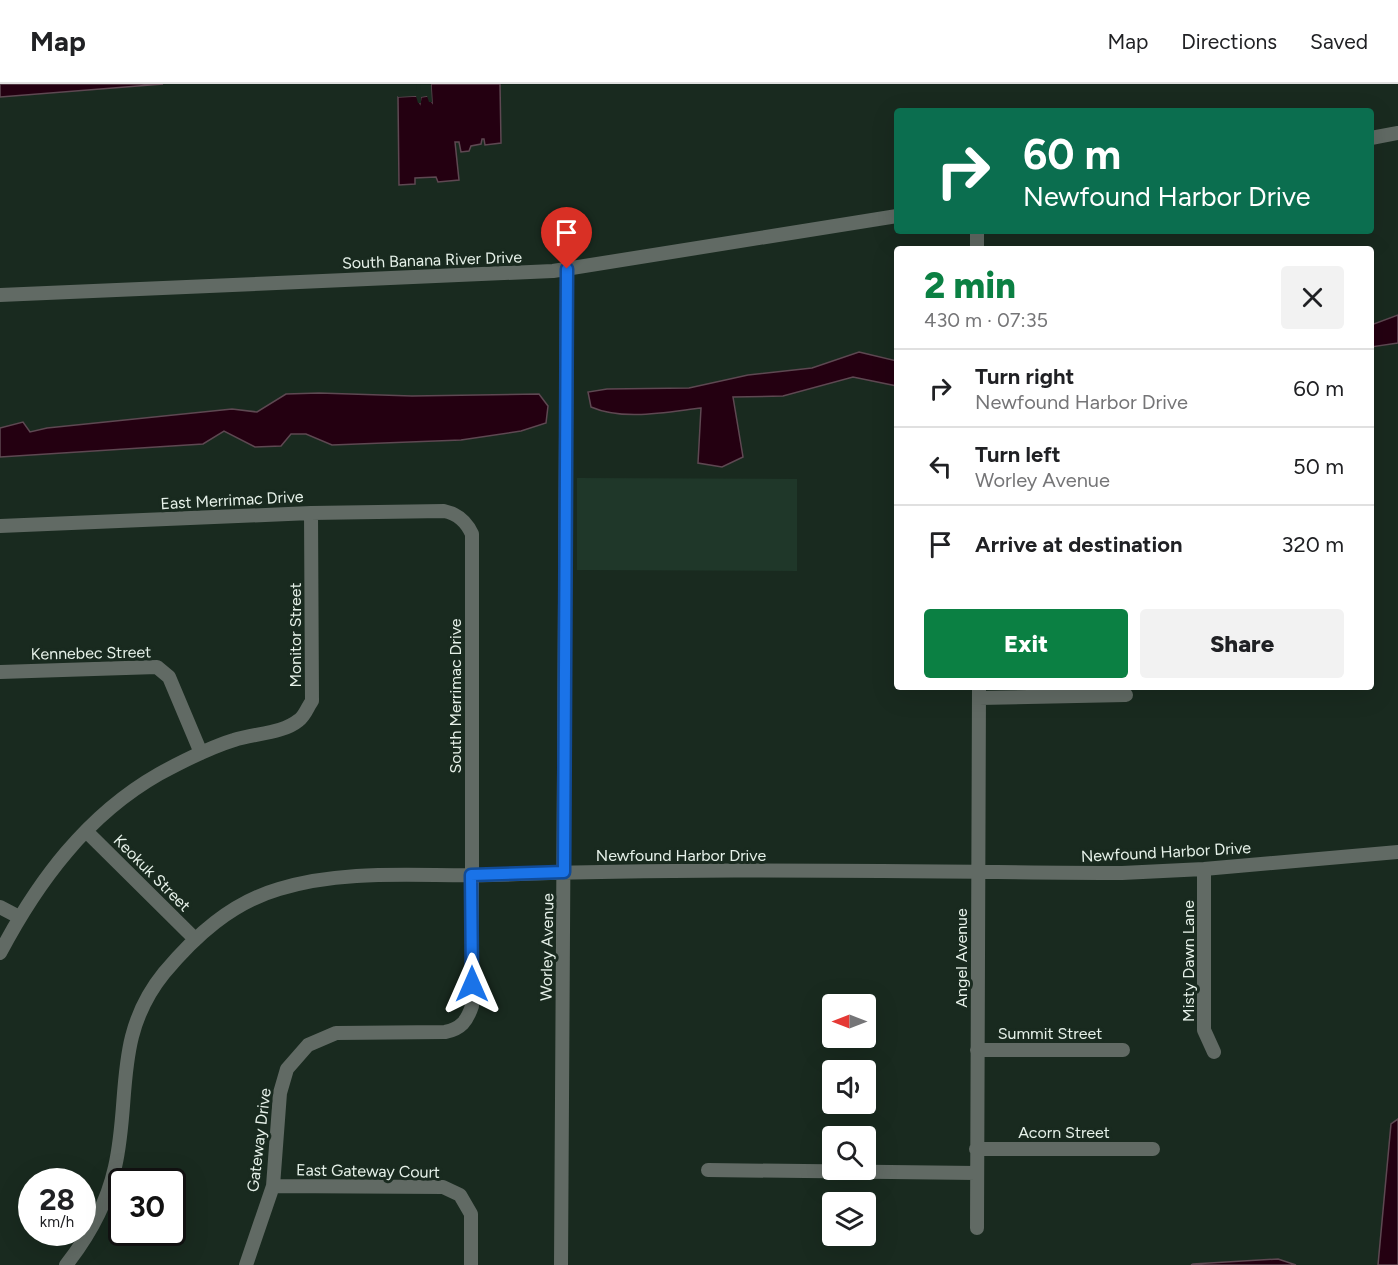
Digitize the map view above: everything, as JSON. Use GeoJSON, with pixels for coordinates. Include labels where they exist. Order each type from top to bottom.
{"type":"FeatureCollection","features":[{"type":"Feature","properties":{"kind":"street"},"geometry":{"type":"LineString","coordinates":[[1374,137],[1398,133]]}},
{"type":"Feature","properties":{"kind":"street","name":"South Banana River Drive"},"geometry":{"type":"LineString","coordinates":[[0,295],[567,269],[894,216]]}},
{"type":"Feature","properties":{"kind":"street","name":"Worley Avenue"},"geometry":{"type":"LineString","coordinates":[[561,1265],[567,269]]}},
{"type":"Feature","properties":{"kind":"street","name":"East Merrimac Drive"},"geometry":{"type":"LineString","coordinates":[[0,526],[312,513],[444,511],[454,513],[462,519]]}},
{"type":"Feature","properties":{"kind":"street","name":"Monitor Street"},"geometry":{"type":"LineString","coordinates":[[0,953],[19,917],[51,869],[116,803],[158,775],[201,753],[235,740],[281,729],[300,720],[312,701],[312,513]]}},
{"type":"Feature","properties":{"kind":"street","name":"South Merrimac Drive"},"geometry":{"type":"LineString","coordinates":[[462,519],[472,534],[471,875]]}},
{"type":"Feature","properties":{"kind":"street","name":"Kennebec Street"},"geometry":{"type":"LineString","coordinates":[[0,672],[158,667],[169,677],[201,753]]}},
{"type":"Feature","properties":{"kind":"street"},"geometry":{"type":"LineString","coordinates":[[979,692],[1126,695]]}},
{"type":"Feature","properties":{"kind":"street","name":"Angel Avenue"},"geometry":{"type":"LineString","coordinates":[[976,1228],[979,692]]}},
{"type":"Feature","properties":{"kind":"street","name":"Keokuk Street"},"geometry":{"type":"LineString","coordinates":[[86,831],[195,939]]}},
{"type":"Feature","properties":{"kind":"street","name":"Newfound Harbor Drive"},"geometry":{"type":"LineString","coordinates":[[66,1265],[80,1247],[99,1214],[110,1187],[118,1150],[126,1060],[139,1019],[162,976],[195,939],[243,903],[259,895],[296,884],[337,877],[564,872],[1122,873],[1398,852]]}},
{"type":"Feature","properties":{"kind":"street","name":"Misty Dawn Lane"},"geometry":{"type":"LineString","coordinates":[[1204,868],[1204,1030],[1214,1052]]}},
{"type":"Feature","properties":{"kind":"street","name":"Gateway Drive"},"geometry":{"type":"LineString","coordinates":[[246,1265],[273,1186],[280,1093],[287,1070],[308,1046],[336,1034],[445,1032],[463,1024],[469,1016],[472,1006],[471,875]]}},
{"type":"Feature","properties":{"kind":"street"},"geometry":{"type":"LineString","coordinates":[[0,907],[19,917]]}},
{"type":"Feature","properties":{"kind":"street","name":"Summit Street"},"geometry":{"type":"LineString","coordinates":[[977,1050],[1123,1050]]}},
{"type":"Feature","properties":{"kind":"street","name":"Acorn Street"},"geometry":{"type":"LineString","coordinates":[[976,1149],[1153,1149]]}},
{"type":"Feature","properties":{"kind":"street"},"geometry":{"type":"LineString","coordinates":[[708,1170],[976,1173]]}},
{"type":"Feature","properties":{"kind":"street","name":"East Gateway Court"},"geometry":{"type":"LineString","coordinates":[[273,1186],[443,1187],[460,1195],[471,1214],[471,1265]]}},
{"type":"Feature","properties":{"kind":"shaded area"},"geometry":{"type":"Polygon","coordinates":[[[0,84],[163,84],[0,97],[0,84]]]}},
{"type":"Feature","properties":{"kind":"shaded area"},"geometry":{"type":"Polygon","coordinates":[[[431,84],[500,84],[501,143],[485,145],[482,139],[481,144],[471,146],[469,151],[461,152],[459,142],[455,142],[459,180],[438,182],[436,177],[415,178],[415,184],[399,185],[398,97],[417,96],[420,103],[421,97],[428,96],[432,102],[431,84]]]}},
{"type":"Feature","properties":{"kind":"shaded area"},"geometry":{"type":"Polygon","coordinates":[[[1398,315],[1398,343],[1374,347],[1374,324],[1398,315]]]}},
{"type":"Feature","properties":{"kind":"shaded area"},"geometry":{"type":"Polygon","coordinates":[[[859,352],[894,360],[894,385],[853,377],[783,396],[733,397],[743,457],[722,467],[698,463],[701,408],[660,413],[617,414],[591,407],[588,392],[607,389],[689,388],[748,375],[812,368],[859,352]]]}},
{"type":"Feature","properties":{"kind":"shaded area"},"geometry":{"type":"Polygon","coordinates":[[[286,394],[412,396],[539,394],[548,406],[546,423],[521,431],[461,440],[332,445],[306,434],[291,434],[281,446],[255,447],[224,431],[203,444],[0,457],[0,428],[23,422],[30,432],[47,428],[232,409],[257,412],[286,394]]]}},
{"type":"Feature","properties":{"kind":"shaded area"},"geometry":{"type":"Polygon","coordinates":[[[577,478],[797,479],[797,571],[577,570],[577,478]]]}},
{"type":"Feature","properties":{"kind":"shaded area"},"geometry":{"type":"Polygon","coordinates":[[[1398,1119],[1398,1265],[1378,1265],[1391,1124],[1398,1119]]]}},
{"type":"Feature","properties":{"kind":"shaded area"},"geometry":{"type":"Polygon","coordinates":[[[1278,1259],[1296,1265],[1191,1265],[1193,1264],[1278,1259]]]}},
{"type":"Feature","properties":{"kind":"pier"},"geometry":{"type":"Polygon","coordinates":[[[416,84],[420,84],[421,90],[428,90],[428,84],[431,84],[432,102],[429,102],[427,96],[421,97],[421,103],[418,103],[416,96],[398,97],[398,91],[417,90],[416,84]]]}},
{"type":"Feature","properties":{"kind":"route"},"geometry":{"type":"LineString","coordinates":[[472,984],[471,875],[564,872],[567,269]]}}]}
